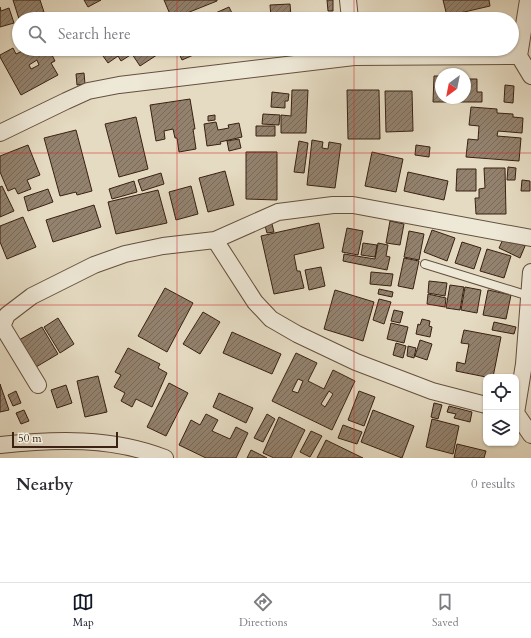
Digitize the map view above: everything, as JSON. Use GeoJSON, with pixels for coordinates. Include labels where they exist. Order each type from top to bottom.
{"type":"FeatureCollection","features":[{"type":"Feature","properties":{"kind":"street"},"geometry":{"type":"LineString","coordinates":[[348,0],[349,12]]}},
{"type":"Feature","properties":{"kind":"street"},"geometry":{"type":"LineString","coordinates":[[528,0],[519,56],[531,76]]}},
{"type":"Feature","properties":{"kind":"street"},"geometry":{"type":"LineString","coordinates":[[0,134],[66,100],[96,90],[119,85],[332,56]]}},
{"type":"Feature","properties":{"kind":"street"},"geometry":{"type":"LineString","coordinates":[[38,384],[4,329],[4,320],[12,310],[32,296],[94,265],[124,254],[164,246],[215,240],[278,212],[333,205],[353,205],[389,213],[426,218],[531,238]]}},
{"type":"Feature","properties":{"kind":"street"},"geometry":{"type":"LineString","coordinates":[[215,240],[255,302],[271,319],[297,334],[356,362],[432,391],[483,404]]}},
{"type":"Feature","properties":{"kind":"street"},"geometry":{"type":"LineString","coordinates":[[517,410],[527,363],[531,272]]}},
{"type":"Feature","properties":{"kind":"street"},"geometry":{"type":"LineString","coordinates":[[519,418],[531,436]]}},
{"type":"Feature","properties":{"kind":"street"},"geometry":{"type":"LineString","coordinates":[[0,446],[36,441],[105,442],[148,452],[164,458]]}},
{"type":"Feature","properties":{"kind":"lane"},"geometry":{"type":"LineString","coordinates":[[425,264],[529,296]]}},
{"type":"Feature","properties":{"kind":"building"},"geometry":{"type":"Polygon","coordinates":[[[13,0],[40,0],[44,12],[17,12],[13,0]]]}},
{"type":"Feature","properties":{"kind":"building"},"geometry":{"type":"Polygon","coordinates":[[[84,0],[101,0],[88,7],[84,0]]]}},
{"type":"Feature","properties":{"kind":"building"},"geometry":{"type":"Polygon","coordinates":[[[164,0],[217,0],[190,12],[169,12],[164,0]]]}},
{"type":"Feature","properties":{"kind":"building"},"geometry":{"type":"Polygon","coordinates":[[[327,0],[333,0],[333,11],[328,11],[327,0]]]}},
{"type":"Feature","properties":{"kind":"building"},"geometry":{"type":"Polygon","coordinates":[[[443,0],[489,0],[490,6],[464,12],[446,12],[443,0]]]}},
{"type":"Feature","properties":{"kind":"building"},"geometry":{"type":"Polygon","coordinates":[[[290,4],[291,12],[271,12],[270,5],[290,4]]]}},
{"type":"Feature","properties":{"kind":"building"},"geometry":{"type":"Polygon","coordinates":[[[0,7],[1,11],[9,8],[12,17],[12,24],[0,27],[0,7]]]}},
{"type":"Feature","properties":{"kind":"building"},"geometry":{"type":"Polygon","coordinates":[[[229,7],[232,12],[218,12],[229,7]]]}},
{"type":"Feature","properties":{"kind":"building"},"geometry":{"type":"Polygon","coordinates":[[[12,49],[12,56],[52,56],[55,61],[51,63],[58,75],[21,95],[0,55],[12,49]],[[37,60],[29,65],[31,69],[39,65],[37,60]]]}},
{"type":"Feature","properties":{"kind":"building"},"geometry":{"type":"Polygon","coordinates":[[[103,56],[118,56],[108,63],[103,56]]]}},
{"type":"Feature","properties":{"kind":"building"},"geometry":{"type":"Polygon","coordinates":[[[118,56],[129,56],[121,61],[118,56]]]}},
{"type":"Feature","properties":{"kind":"building"},"geometry":{"type":"Polygon","coordinates":[[[133,56],[155,56],[140,66],[133,56]]]}},
{"type":"Feature","properties":{"kind":"building"},"geometry":{"type":"Polygon","coordinates":[[[180,56],[191,56],[182,60],[180,56]]]}},
{"type":"Feature","properties":{"kind":"building"},"geometry":{"type":"Polygon","coordinates":[[[84,73],[85,84],[77,85],[76,74],[84,73]]]}},
{"type":"Feature","properties":{"kind":"building"},"geometry":{"type":"Polygon","coordinates":[[[434,76],[435,76],[435,102],[433,102],[434,76]]]}},
{"type":"Feature","properties":{"kind":"building"},"geometry":{"type":"Polygon","coordinates":[[[471,79],[477,79],[477,92],[482,92],[482,102],[471,102],[471,79]]]}},
{"type":"Feature","properties":{"kind":"building"},"geometry":{"type":"Polygon","coordinates":[[[505,85],[514,86],[513,103],[504,102],[505,85]]]}},
{"type":"Feature","properties":{"kind":"building"},"geometry":{"type":"Polygon","coordinates":[[[292,90],[308,90],[306,133],[281,133],[281,115],[291,116],[292,90]]]}},
{"type":"Feature","properties":{"kind":"building"},"geometry":{"type":"Polygon","coordinates":[[[347,90],[379,90],[380,139],[348,139],[347,90]]]}},
{"type":"Feature","properties":{"kind":"building"},"geometry":{"type":"Polygon","coordinates":[[[385,91],[412,91],[413,131],[386,132],[385,91]]]}},
{"type":"Feature","properties":{"kind":"building"},"geometry":{"type":"Polygon","coordinates":[[[272,92],[289,94],[288,101],[285,101],[285,108],[271,107],[272,92]]]}},
{"type":"Feature","properties":{"kind":"building"},"geometry":{"type":"Polygon","coordinates":[[[190,99],[195,129],[193,129],[196,149],[179,152],[177,138],[175,138],[173,129],[164,131],[165,139],[156,141],[150,105],[190,99]]]}},
{"type":"Feature","properties":{"kind":"building"},"geometry":{"type":"Polygon","coordinates":[[[471,107],[497,109],[497,113],[513,114],[513,117],[523,118],[522,133],[498,131],[497,136],[521,138],[519,161],[466,157],[468,139],[478,140],[479,126],[469,125],[471,107]]]}},
{"type":"Feature","properties":{"kind":"building"},"geometry":{"type":"Polygon","coordinates":[[[263,114],[280,115],[279,125],[262,124],[263,114]]]}},
{"type":"Feature","properties":{"kind":"building"},"geometry":{"type":"Polygon","coordinates":[[[215,115],[215,120],[208,121],[208,116],[215,115]]]}},
{"type":"Feature","properties":{"kind":"building"},"geometry":{"type":"Polygon","coordinates":[[[136,117],[148,169],[119,177],[105,124],[136,117]]]}},
{"type":"Feature","properties":{"kind":"building"},"geometry":{"type":"Polygon","coordinates":[[[216,122],[218,130],[229,128],[228,125],[239,123],[242,137],[220,142],[221,144],[207,146],[204,124],[216,122]]]}},
{"type":"Feature","properties":{"kind":"building"},"geometry":{"type":"Polygon","coordinates":[[[256,126],[275,126],[275,136],[256,136],[256,126]]]}},
{"type":"Feature","properties":{"kind":"building"},"geometry":{"type":"Polygon","coordinates":[[[76,130],[92,191],[77,195],[76,192],[60,196],[44,138],[76,130]]]}},
{"type":"Feature","properties":{"kind":"building"},"geometry":{"type":"Polygon","coordinates":[[[239,139],[241,148],[229,151],[227,141],[239,139]]]}},
{"type":"Feature","properties":{"kind":"building"},"geometry":{"type":"Polygon","coordinates":[[[312,140],[323,142],[322,148],[328,149],[329,142],[341,144],[335,188],[307,185],[312,140]]]}},
{"type":"Feature","properties":{"kind":"building"},"geometry":{"type":"Polygon","coordinates":[[[299,141],[308,143],[304,173],[294,172],[299,141]]]}},
{"type":"Feature","properties":{"kind":"building"},"geometry":{"type":"Polygon","coordinates":[[[28,145],[40,175],[27,180],[31,189],[18,194],[15,188],[8,191],[0,172],[0,156],[28,145]]]}},
{"type":"Feature","properties":{"kind":"building"},"geometry":{"type":"Polygon","coordinates":[[[416,145],[430,147],[429,157],[415,155],[416,145]]]}},
{"type":"Feature","properties":{"kind":"building"},"geometry":{"type":"Polygon","coordinates":[[[246,152],[277,152],[277,200],[246,199],[246,152]]]}},
{"type":"Feature","properties":{"kind":"building"},"geometry":{"type":"Polygon","coordinates":[[[372,152],[403,159],[396,192],[365,186],[372,152]]]}},
{"type":"Feature","properties":{"kind":"building"},"geometry":{"type":"Polygon","coordinates":[[[508,167],[516,168],[515,180],[507,180],[508,167]]]}},
{"type":"Feature","properties":{"kind":"building"},"geometry":{"type":"Polygon","coordinates":[[[484,168],[505,168],[506,214],[476,214],[475,198],[479,198],[479,189],[485,188],[484,168]]]}},
{"type":"Feature","properties":{"kind":"building"},"geometry":{"type":"Polygon","coordinates":[[[457,169],[476,169],[476,191],[456,191],[457,169]]]}},
{"type":"Feature","properties":{"kind":"building"},"geometry":{"type":"Polygon","coordinates":[[[225,171],[234,205],[208,212],[199,178],[225,171]]]}},
{"type":"Feature","properties":{"kind":"building"},"geometry":{"type":"Polygon","coordinates":[[[408,172],[448,181],[444,200],[404,191],[408,172]]]}},
{"type":"Feature","properties":{"kind":"building"},"geometry":{"type":"Polygon","coordinates":[[[161,173],[164,184],[142,191],[138,180],[161,173]]]}},
{"type":"Feature","properties":{"kind":"building"},"geometry":{"type":"Polygon","coordinates":[[[522,180],[530,181],[530,191],[521,191],[522,180]]]}},
{"type":"Feature","properties":{"kind":"building"},"geometry":{"type":"Polygon","coordinates":[[[134,181],[137,192],[112,199],[109,189],[134,181]]]}},
{"type":"Feature","properties":{"kind":"building"},"geometry":{"type":"Polygon","coordinates":[[[2,186],[14,211],[0,217],[0,187],[2,186]]]}},
{"type":"Feature","properties":{"kind":"building"},"geometry":{"type":"Polygon","coordinates":[[[191,186],[198,214],[176,220],[169,192],[191,186]]]}},
{"type":"Feature","properties":{"kind":"building"},"geometry":{"type":"Polygon","coordinates":[[[48,189],[53,202],[28,211],[24,197],[48,189]]]}},
{"type":"Feature","properties":{"kind":"building"},"geometry":{"type":"Polygon","coordinates":[[[158,190],[167,223],[116,234],[108,202],[158,190]]]}},
{"type":"Feature","properties":{"kind":"building"},"geometry":{"type":"Polygon","coordinates":[[[94,205],[101,227],[53,242],[46,220],[94,205]]]}},
{"type":"Feature","properties":{"kind":"building"},"geometry":{"type":"Polygon","coordinates":[[[23,217],[36,247],[7,259],[0,242],[0,226],[23,217]]]}},
{"type":"Feature","properties":{"kind":"building"},"geometry":{"type":"Polygon","coordinates":[[[271,220],[274,232],[267,233],[264,222],[271,220]]]}},
{"type":"Feature","properties":{"kind":"building"},"geometry":{"type":"Polygon","coordinates":[[[390,221],[404,224],[400,245],[386,243],[390,221]]]}},
{"type":"Feature","properties":{"kind":"building"},"geometry":{"type":"Polygon","coordinates":[[[319,223],[324,248],[294,255],[297,271],[300,271],[304,288],[274,294],[261,236],[319,223]]]}},
{"type":"Feature","properties":{"kind":"building"},"geometry":{"type":"Polygon","coordinates":[[[347,228],[363,231],[358,255],[342,252],[347,228]]]}},
{"type":"Feature","properties":{"kind":"building"},"geometry":{"type":"Polygon","coordinates":[[[432,230],[455,238],[447,261],[424,252],[432,230]]]}},
{"type":"Feature","properties":{"kind":"building"},"geometry":{"type":"Polygon","coordinates":[[[409,231],[424,234],[419,260],[404,257],[409,231]]]}},
{"type":"Feature","properties":{"kind":"building"},"geometry":{"type":"Polygon","coordinates":[[[504,237],[525,246],[520,258],[499,248],[504,237]]]}},
{"type":"Feature","properties":{"kind":"building"},"geometry":{"type":"Polygon","coordinates":[[[462,242],[481,248],[474,269],[455,263],[462,242]]]}},
{"type":"Feature","properties":{"kind":"building"},"geometry":{"type":"Polygon","coordinates":[[[363,243],[377,245],[375,257],[361,255],[363,243]]]}},
{"type":"Feature","properties":{"kind":"building"},"geometry":{"type":"Polygon","coordinates":[[[378,243],[388,245],[386,256],[390,257],[387,270],[343,261],[344,254],[375,259],[378,243]]]}},
{"type":"Feature","properties":{"kind":"building"},"geometry":{"type":"Polygon","coordinates":[[[487,249],[511,256],[504,278],[480,271],[487,249]]]}},
{"type":"Feature","properties":{"kind":"building"},"geometry":{"type":"Polygon","coordinates":[[[404,258],[419,261],[413,289],[398,286],[404,258]]]}},
{"type":"Feature","properties":{"kind":"building"},"geometry":{"type":"Polygon","coordinates":[[[321,267],[325,286],[309,290],[305,270],[321,267]]]}},
{"type":"Feature","properties":{"kind":"building"},"geometry":{"type":"Polygon","coordinates":[[[371,272],[393,274],[391,286],[370,284],[371,272]]]}},
{"type":"Feature","properties":{"kind":"building"},"geometry":{"type":"Polygon","coordinates":[[[429,281],[447,283],[445,296],[428,293],[429,281]]]}},
{"type":"Feature","properties":{"kind":"building"},"geometry":{"type":"Polygon","coordinates":[[[450,285],[464,287],[460,310],[446,308],[450,285]]]}},
{"type":"Feature","properties":{"kind":"building"},"geometry":{"type":"Polygon","coordinates":[[[465,287],[481,290],[477,313],[461,310],[465,287]]]}},
{"type":"Feature","properties":{"kind":"building"},"geometry":{"type":"Polygon","coordinates":[[[165,288],[193,303],[167,352],[138,336],[165,288]]]}},
{"type":"Feature","properties":{"kind":"building"},"geometry":{"type":"Polygon","coordinates":[[[379,289],[393,292],[392,297],[378,294],[379,289]]]}},
{"type":"Feature","properties":{"kind":"building"},"geometry":{"type":"Polygon","coordinates":[[[335,290],[374,302],[363,341],[324,329],[335,290]]]}},
{"type":"Feature","properties":{"kind":"building"},"geometry":{"type":"Polygon","coordinates":[[[488,290],[511,295],[506,319],[483,315],[488,290]]]}},
{"type":"Feature","properties":{"kind":"building"},"geometry":{"type":"Polygon","coordinates":[[[428,294],[446,298],[445,307],[427,304],[428,294]]]}},
{"type":"Feature","properties":{"kind":"building"},"geometry":{"type":"Polygon","coordinates":[[[379,299],[391,302],[384,324],[373,320],[379,299]]]}},
{"type":"Feature","properties":{"kind":"building"},"geometry":{"type":"Polygon","coordinates":[[[394,310],[403,312],[400,323],[391,321],[394,310]]]}},
{"type":"Feature","properties":{"kind":"building"},"geometry":{"type":"Polygon","coordinates":[[[203,312],[220,322],[200,354],[183,344],[203,312]]]}},
{"type":"Feature","properties":{"kind":"building"},"geometry":{"type":"Polygon","coordinates":[[[58,318],[74,344],[60,353],[44,327],[58,318]]]}},
{"type":"Feature","properties":{"kind":"building"},"geometry":{"type":"Polygon","coordinates":[[[422,319],[430,321],[429,326],[432,327],[430,337],[416,334],[418,324],[420,325],[422,319]]]}},
{"type":"Feature","properties":{"kind":"building"},"geometry":{"type":"Polygon","coordinates":[[[494,322],[516,327],[514,334],[492,330],[494,322]]]}},
{"type":"Feature","properties":{"kind":"building"},"geometry":{"type":"Polygon","coordinates":[[[391,323],[408,327],[404,343],[387,339],[391,323]]]}},
{"type":"Feature","properties":{"kind":"building"},"geometry":{"type":"Polygon","coordinates":[[[42,327],[58,354],[36,367],[19,340],[42,327]]]}},
{"type":"Feature","properties":{"kind":"building"},"geometry":{"type":"Polygon","coordinates":[[[464,330],[501,337],[494,374],[483,374],[483,376],[456,371],[457,362],[465,364],[469,344],[461,343],[464,330]]]}},
{"type":"Feature","properties":{"kind":"building"},"geometry":{"type":"Polygon","coordinates":[[[232,332],[281,354],[272,374],[223,353],[232,332]]]}},
{"type":"Feature","properties":{"kind":"building"},"geometry":{"type":"Polygon","coordinates":[[[420,340],[432,344],[427,360],[415,356],[420,340]]]}},
{"type":"Feature","properties":{"kind":"building"},"geometry":{"type":"Polygon","coordinates":[[[396,343],[406,346],[403,358],[393,355],[396,343]]]}},
{"type":"Feature","properties":{"kind":"building"},"geometry":{"type":"Polygon","coordinates":[[[408,346],[416,348],[414,358],[407,356],[408,346]]]}},
{"type":"Feature","properties":{"kind":"building"},"geometry":{"type":"Polygon","coordinates":[[[128,348],[160,364],[158,368],[167,373],[152,407],[136,399],[132,407],[121,401],[125,393],[114,387],[121,375],[115,372],[128,348]]]}},
{"type":"Feature","properties":{"kind":"building"},"geometry":{"type":"Polygon","coordinates":[[[296,353],[317,363],[308,381],[324,389],[333,370],[355,381],[332,430],[272,401],[296,353]],[[298,379],[292,391],[298,393],[303,381],[298,379]],[[329,391],[321,404],[325,407],[333,394],[329,391]]]}},
{"type":"Feature","properties":{"kind":"building"},"geometry":{"type":"Polygon","coordinates":[[[98,376],[107,412],[85,417],[77,381],[98,376]]]}},
{"type":"Feature","properties":{"kind":"building"},"geometry":{"type":"Polygon","coordinates":[[[169,383],[188,393],[166,436],[147,427],[169,383]]]}},
{"type":"Feature","properties":{"kind":"building"},"geometry":{"type":"Polygon","coordinates":[[[0,384],[9,410],[0,412],[0,384]]]}},
{"type":"Feature","properties":{"kind":"building"},"geometry":{"type":"Polygon","coordinates":[[[66,385],[72,403],[57,408],[51,390],[66,385]]]}},
{"type":"Feature","properties":{"kind":"building"},"geometry":{"type":"Polygon","coordinates":[[[16,391],[21,403],[13,406],[8,395],[16,391]]]}},
{"type":"Feature","properties":{"kind":"building"},"geometry":{"type":"Polygon","coordinates":[[[359,391],[375,397],[364,426],[348,420],[359,391]]]}},
{"type":"Feature","properties":{"kind":"building"},"geometry":{"type":"Polygon","coordinates":[[[219,393],[253,408],[246,423],[213,407],[219,393]]]}},
{"type":"Feature","properties":{"kind":"building"},"geometry":{"type":"Polygon","coordinates":[[[434,403],[442,405],[438,419],[431,417],[434,403]]]}},
{"type":"Feature","properties":{"kind":"building"},"geometry":{"type":"Polygon","coordinates":[[[449,406],[472,412],[470,422],[454,418],[456,414],[447,412],[449,406]]]}},
{"type":"Feature","properties":{"kind":"building"},"geometry":{"type":"Polygon","coordinates":[[[24,410],[29,421],[21,424],[16,413],[24,410]]]}},
{"type":"Feature","properties":{"kind":"building"},"geometry":{"type":"Polygon","coordinates":[[[373,410],[414,426],[402,458],[361,442],[373,410]]]}},
{"type":"Feature","properties":{"kind":"building"},"geometry":{"type":"Polygon","coordinates":[[[206,414],[218,420],[212,431],[230,439],[236,427],[248,433],[236,458],[206,458],[179,445],[191,420],[200,425],[206,414]]]}},
{"type":"Feature","properties":{"kind":"building"},"geometry":{"type":"Polygon","coordinates":[[[267,414],[275,419],[263,442],[254,438],[267,414]]]}},
{"type":"Feature","properties":{"kind":"building"},"geometry":{"type":"Polygon","coordinates":[[[279,417],[305,430],[291,458],[274,458],[263,453],[279,417]]]}},
{"type":"Feature","properties":{"kind":"building"},"geometry":{"type":"Polygon","coordinates":[[[432,419],[459,426],[453,454],[426,447],[432,419]]]}},
{"type":"Feature","properties":{"kind":"building"},"geometry":{"type":"Polygon","coordinates":[[[343,425],[362,432],[357,444],[338,438],[343,425]]]}},
{"type":"Feature","properties":{"kind":"building"},"geometry":{"type":"Polygon","coordinates":[[[311,431],[322,436],[310,457],[300,452],[311,431]]]}},
{"type":"Feature","properties":{"kind":"building"},"geometry":{"type":"Polygon","coordinates":[[[326,440],[363,458],[317,458],[326,440]]]}},
{"type":"Feature","properties":{"kind":"building"},"geometry":{"type":"Polygon","coordinates":[[[457,444],[486,451],[484,458],[454,458],[457,444]]]}},
{"type":"Feature","properties":{"kind":"building"},"geometry":{"type":"Polygon","coordinates":[[[251,450],[267,458],[247,458],[251,450]]]}}]}
